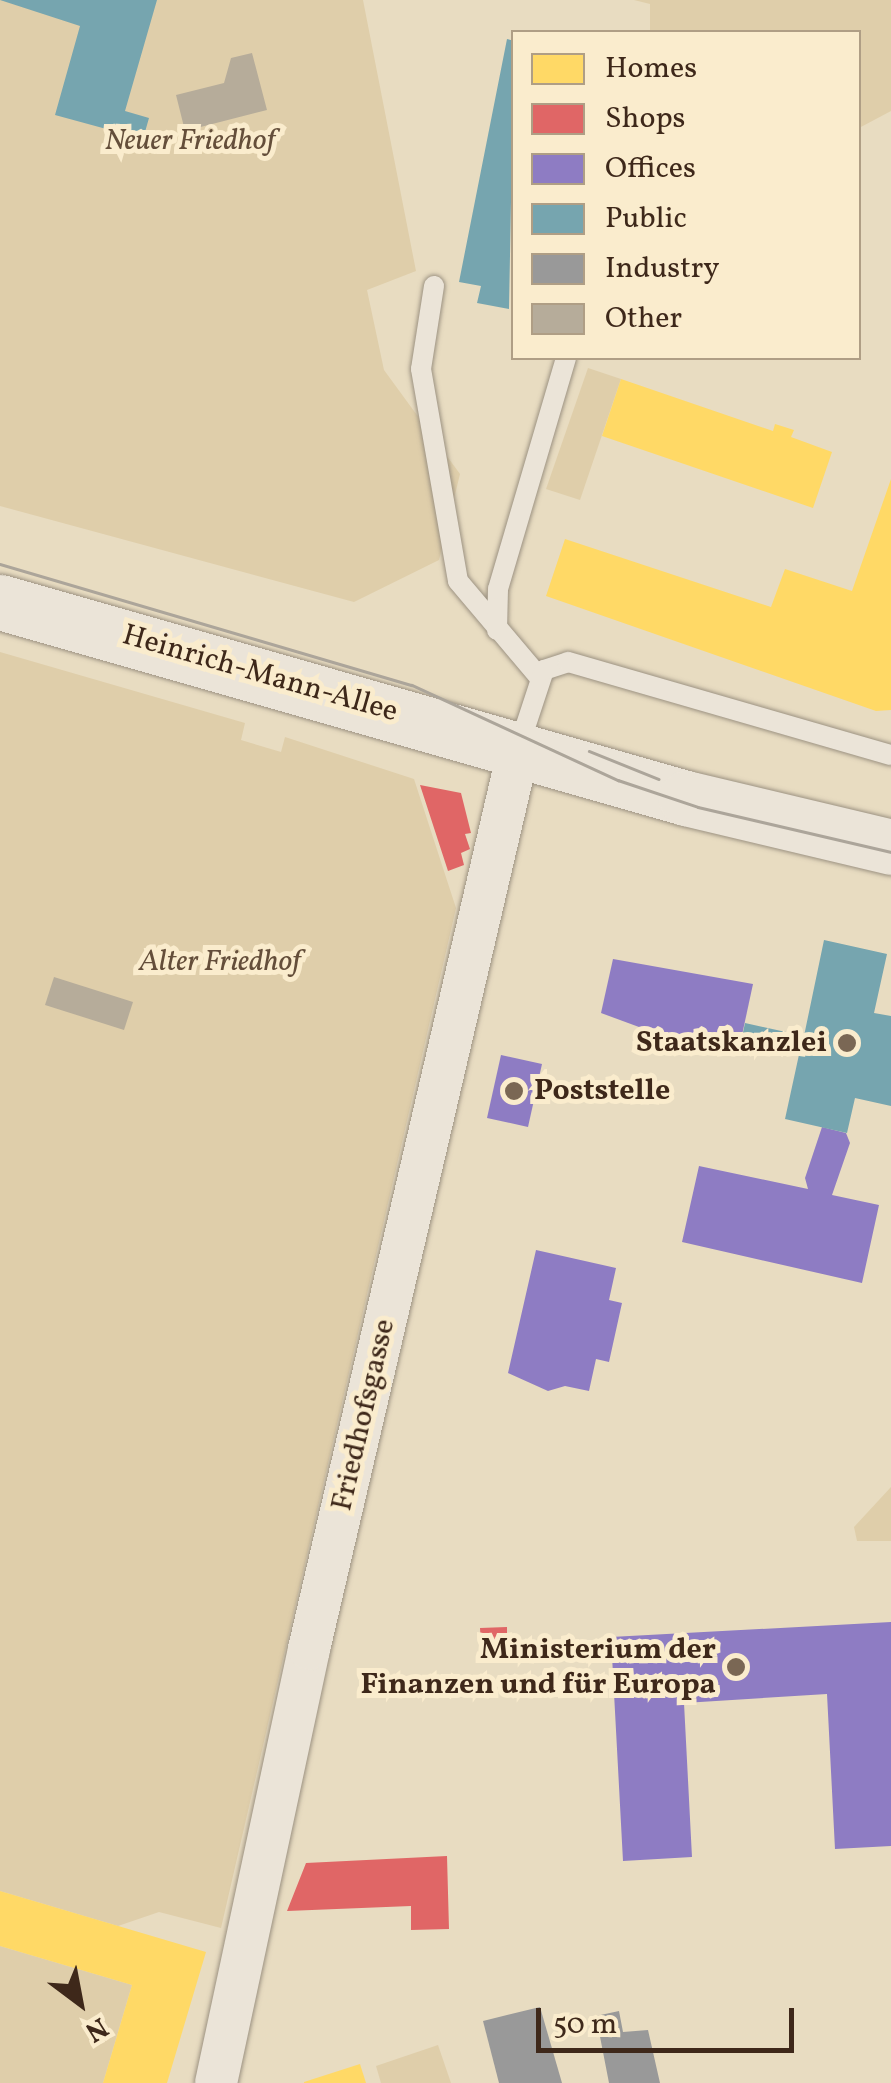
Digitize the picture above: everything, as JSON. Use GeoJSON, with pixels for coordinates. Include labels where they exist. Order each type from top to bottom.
{"type":"FeatureCollection","features":[{"type":"Feature","properties":{"kind":"main road","name":"Heinrich-Mann-Allee"},"geometry":{"type":"LineString","coordinates":[[0,602],[753,816],[891,846]]}},
{"type":"Feature","properties":{"kind":"street","name":"Friedhofsgasse"},"geometry":{"type":"LineString","coordinates":[[216,2083],[309,1649],[519,748]]}},
{"type":"Feature","properties":{"kind":"lane"},"geometry":{"type":"LineString","coordinates":[[434,286],[421,368],[458,581],[540,678]]}},
{"type":"Feature","properties":{"kind":"lane"},"geometry":{"type":"LineString","coordinates":[[497,630],[498,590],[565,360]]}},
{"type":"Feature","properties":{"kind":"lane"},"geometry":{"type":"LineString","coordinates":[[519,748],[540,678],[552,663],[568,662],[891,755]]}},
{"type":"Feature","properties":{"kind":"green space","name":"Neuer Friedhof"},"geometry":{"type":"Polygon","coordinates":[[[0,0],[363,0],[416,271],[367,290],[384,370],[460,474],[439,560],[354,602],[0,506],[0,0]]]}},
{"type":"Feature","properties":{"kind":"green space"},"geometry":{"type":"Polygon","coordinates":[[[634,0],[891,0],[891,111],[861,127],[861,30],[650,30],[650,4],[634,0]]]}},
{"type":"Feature","properties":{"kind":"green space"},"geometry":{"type":"Polygon","coordinates":[[[588,368],[621,379],[580,500],[546,489],[588,368]]]}},
{"type":"Feature","properties":{"kind":"green space","name":"Alter Friedhof"},"geometry":{"type":"Polygon","coordinates":[[[0,652],[245,723],[241,740],[281,752],[285,737],[414,779],[456,908],[221,1928],[159,1912],[118,1926],[0,1891],[0,652]]]}},
{"type":"Feature","properties":{"kind":"green space"},"geometry":{"type":"Polygon","coordinates":[[[891,1487],[891,1541],[857,1541],[854,1527],[891,1487]]]}},
{"type":"Feature","properties":{"kind":"green space"},"geometry":{"type":"Polygon","coordinates":[[[0,1946],[132,1985],[103,2083],[0,2083],[0,1946]]]}},
{"type":"Feature","properties":{"kind":"green space"},"geometry":{"type":"Polygon","coordinates":[[[438,2045],[451,2083],[381,2083],[376,2066],[438,2045]]]}},
{"type":"Feature","properties":{"kind":"building: Homes"},"geometry":{"type":"Polygon","coordinates":[[[621,379],[773,431],[775,424],[794,430],[791,437],[832,452],[813,508],[602,436],[621,379]]]}},
{"type":"Feature","properties":{"kind":"building: Homes"},"geometry":{"type":"Polygon","coordinates":[[[891,479],[891,710],[876,711],[546,596],[565,539],[771,607],[785,569],[852,591],[891,479]]]}},
{"type":"Feature","properties":{"kind":"building: Homes"},"geometry":{"type":"Polygon","coordinates":[[[0,1891],[206,1952],[167,2083],[103,2083],[132,1985],[0,1946],[0,1891]]]}},
{"type":"Feature","properties":{"kind":"building: Homes"},"geometry":{"type":"Polygon","coordinates":[[[360,2064],[366,2083],[304,2083],[304,2082],[360,2064]]]}},
{"type":"Feature","properties":{"kind":"building: Shops"},"geometry":{"type":"Polygon","coordinates":[[[420,785],[461,793],[471,833],[465,834],[470,849],[461,853],[464,865],[448,871],[420,785]]]}},
{"type":"Feature","properties":{"kind":"building: Shops"},"geometry":{"type":"Polygon","coordinates":[[[507,1627],[507,1643],[481,1645],[480,1628],[507,1627]]]}},
{"type":"Feature","properties":{"kind":"building: Shops"},"geometry":{"type":"Polygon","coordinates":[[[447,1856],[449,1929],[411,1930],[411,1906],[287,1911],[306,1863],[447,1856]]]}},
{"type":"Feature","properties":{"kind":"building: Offices"},"geometry":{"type":"Polygon","coordinates":[[[613,959],[753,984],[739,1049],[658,1034],[601,1013],[613,959]]]}},
{"type":"Feature","properties":{"kind":"building: Offices"},"geometry":{"type":"Polygon","coordinates":[[[501,1055],[542,1064],[528,1127],[487,1118],[501,1055]]]}},
{"type":"Feature","properties":{"kind":"building: Offices"},"geometry":{"type":"Polygon","coordinates":[[[822,1127],[846,1133],[850,1143],[832,1195],[879,1205],[862,1283],[682,1242],[699,1166],[808,1189],[805,1178],[822,1127]]]}},
{"type":"Feature","properties":{"kind":"building: Offices"},"geometry":{"type":"Polygon","coordinates":[[[536,1250],[616,1268],[609,1300],[622,1303],[609,1362],[596,1359],[589,1391],[565,1386],[548,1391],[508,1373],[536,1250]]]}},
{"type":"Feature","properties":{"kind":"building: Offices"},"geometry":{"type":"Polygon","coordinates":[[[891,1622],[891,1846],[835,1849],[827,1694],[684,1703],[692,1857],[623,1861],[611,1637],[891,1622]]]}},
{"type":"Feature","properties":{"kind":"building: Public"},"geometry":{"type":"Polygon","coordinates":[[[0,0],[157,0],[125,111],[149,118],[143,139],[55,115],[80,26],[0,0]]]}},
{"type":"Feature","properties":{"kind":"building: Public"},"geometry":{"type":"Polygon","coordinates":[[[507,39],[511,40],[509,309],[477,303],[481,286],[459,282],[507,39]]]}},
{"type":"Feature","properties":{"kind":"building: Public","name":"Staatskanzlei"},"geometry":{"type":"Polygon","coordinates":[[[824,940],[887,954],[874,1013],[891,1016],[891,1106],[855,1098],[847,1133],[785,1119],[800,1050],[742,1037],[745,1023],[804,1036],[824,940]]]}},
{"type":"Feature","properties":{"kind":"building: Industry"},"geometry":{"type":"Polygon","coordinates":[[[540,2007],[562,2083],[499,2083],[483,2021],[540,2007]]]}},
{"type":"Feature","properties":{"kind":"building: Industry"},"geometry":{"type":"Polygon","coordinates":[[[619,2011],[623,2032],[648,2030],[660,2083],[609,2083],[596,2016],[619,2011]]]}},
{"type":"Feature","properties":{"kind":"building: Other"},"geometry":{"type":"Polygon","coordinates":[[[252,53],[267,110],[185,131],[176,95],[224,83],[231,58],[252,53]]]}},
{"type":"Feature","properties":{"kind":"building: Other"},"geometry":{"type":"Polygon","coordinates":[[[54,977],[133,1002],[124,1030],[45,1005],[54,977]]]}},
{"type":"Feature","properties":{"kind":"tram line"},"geometry":{"type":"LineString","coordinates":[[0,564],[412,685],[618,780],[698,807],[891,852]]}},
{"type":"Feature","properties":{"kind":"tram line"},"geometry":{"type":"LineString","coordinates":[[589,751],[659,779]]}},
{"type":"Feature","properties":{"kind":"place","name":"Staatskanzlei"},"geometry":{"type":"Point","coordinates":[847,1043]}},
{"type":"Feature","properties":{"kind":"place","name":"Poststelle"},"geometry":{"type":"Point","coordinates":[514,1091]}},
{"type":"Feature","properties":{"kind":"place","name":"Ministerium der Finanzen und für Europa"},"geometry":{"type":"Point","coordinates":[736,1667]}}]}
